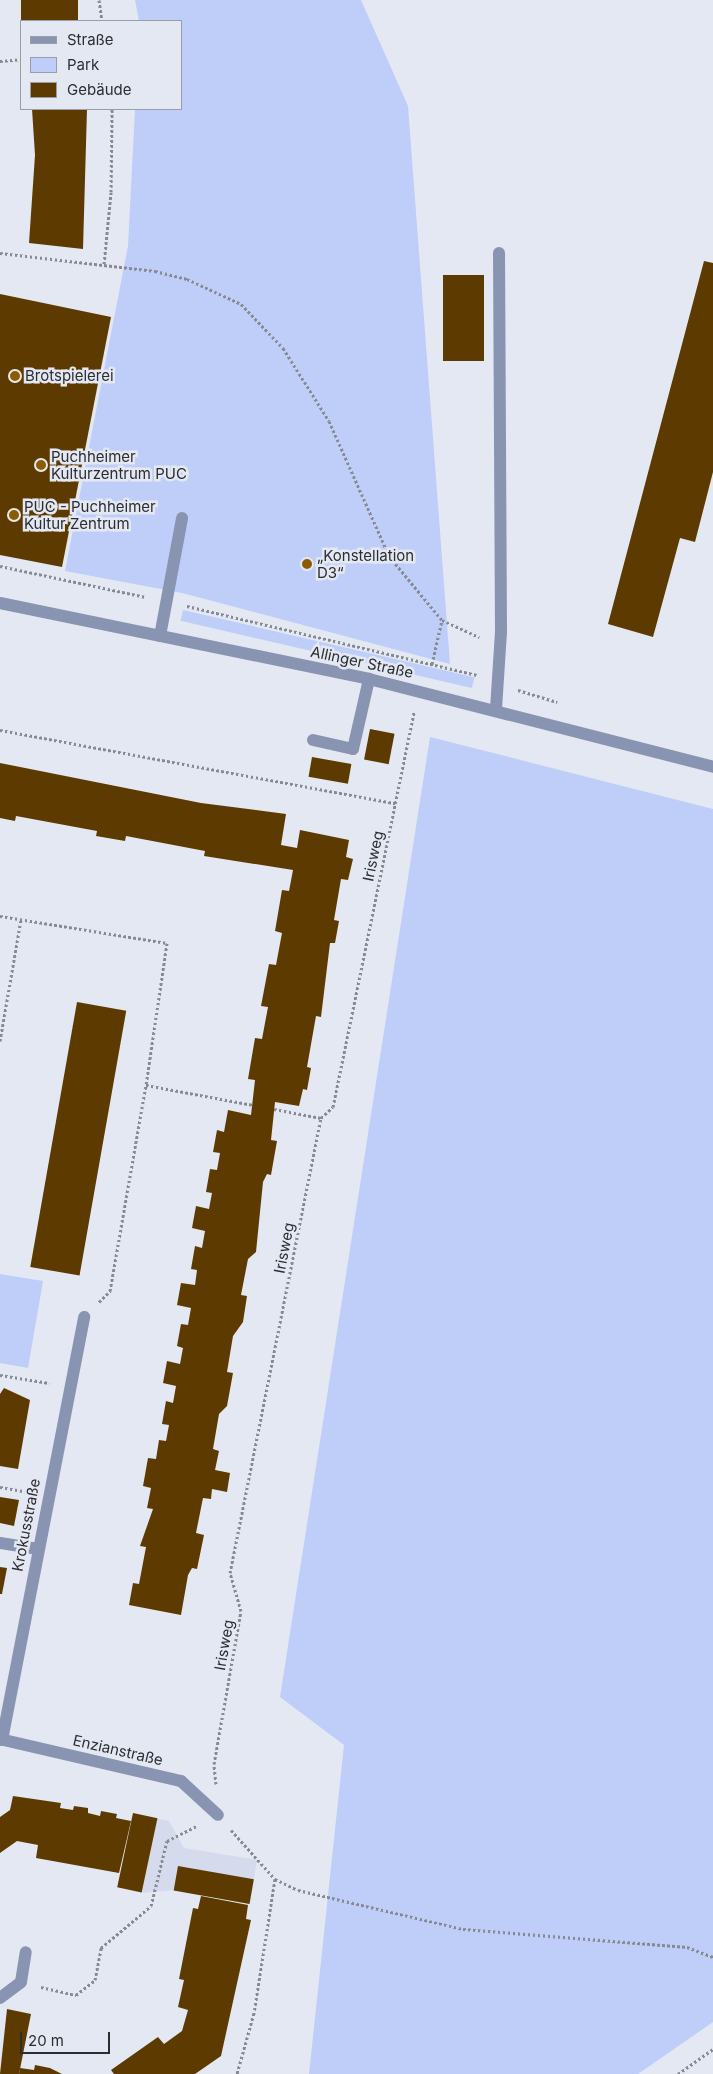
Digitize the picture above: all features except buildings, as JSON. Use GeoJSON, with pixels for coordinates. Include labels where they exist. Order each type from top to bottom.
{"type":"FeatureCollection","features":[{"type":"Feature","properties":{"kind":"street"},"geometry":{"type":"LineString","coordinates":[[496,709],[498,680],[499,253]]}},
{"type":"Feature","properties":{"kind":"street"},"geometry":{"type":"LineString","coordinates":[[160,636],[182,518]]}},
{"type":"Feature","properties":{"kind":"street","name":"Allinger Straße"},"geometry":{"type":"LineString","coordinates":[[0,603],[369,679],[496,709],[713,767]]}},
{"type":"Feature","properties":{"kind":"street"},"geometry":{"type":"LineString","coordinates":[[313,740],[353,749],[369,679]]}},
{"type":"Feature","properties":{"kind":"street","name":"Krokusstraße"},"geometry":{"type":"LineString","coordinates":[[1,1739],[84,1317]]}},
{"type":"Feature","properties":{"kind":"street"},"geometry":{"type":"LineString","coordinates":[[0,1542],[37,1549]]}},
{"type":"Feature","properties":{"kind":"street","name":"Enzianstraße"},"geometry":{"type":"LineString","coordinates":[[1,1739],[181,1781],[218,1815]]}},
{"type":"Feature","properties":{"kind":"street"},"geometry":{"type":"LineString","coordinates":[[0,1998],[21,1982],[26,1952]]}},
{"type":"Feature","properties":{"kind":"path"},"geometry":{"type":"LineString","coordinates":[[99,0],[102,20]]}},
{"type":"Feature","properties":{"kind":"path"},"geometry":{"type":"LineString","coordinates":[[0,61],[20,59]]}},
{"type":"Feature","properties":{"kind":"path"},"geometry":{"type":"LineString","coordinates":[[104,264],[111,192],[112,110]]}},
{"type":"Feature","properties":{"kind":"path"},"geometry":{"type":"LineString","coordinates":[[0,253],[104,264],[188,278],[241,304],[265,325],[329,422],[389,556],[442,620],[484,641]]}},
{"type":"Feature","properties":{"kind":"path"},"geometry":{"type":"LineString","coordinates":[[0,566],[166,601],[498,680],[559,703]]}},
{"type":"Feature","properties":{"kind":"path"},"geometry":{"type":"LineString","coordinates":[[432,664],[442,620]]}},
{"type":"Feature","properties":{"kind":"path","name":"Irisweg"},"geometry":{"type":"LineString","coordinates":[[218,1815],[214,1764],[241,1611],[230,1573],[321,1118],[333,1107],[418,691]]}},
{"type":"Feature","properties":{"kind":"path"},"geometry":{"type":"LineString","coordinates":[[0,730],[395,804]]}},
{"type":"Feature","properties":{"kind":"path"},"geometry":{"type":"LineString","coordinates":[[0,916],[167,943],[146,1085],[110,1291],[84,1317]]}},
{"type":"Feature","properties":{"kind":"path"},"geometry":{"type":"LineString","coordinates":[[0,1041],[21,920]]}},
{"type":"Feature","properties":{"kind":"path"},"geometry":{"type":"LineString","coordinates":[[146,1085],[253,1105]]}},
{"type":"Feature","properties":{"kind":"path"},"geometry":{"type":"LineString","coordinates":[[274,1109],[321,1118]]}},
{"type":"Feature","properties":{"kind":"path"},"geometry":{"type":"LineString","coordinates":[[0,1374],[70,1387]]}},
{"type":"Feature","properties":{"kind":"path"},"geometry":{"type":"LineString","coordinates":[[0,1487],[48,1496]]}},
{"type":"Feature","properties":{"kind":"path"},"geometry":{"type":"LineString","coordinates":[[21,1982],[76,1995],[94,1980],[101,1948],[151,1906],[167,1842],[218,1815],[275,1879],[298,1890],[462,1929],[687,1947],[713,1957]]}},
{"type":"Feature","properties":{"kind":"path"},"geometry":{"type":"LineString","coordinates":[[237,2074],[254,2013],[275,1879]]}},
{"type":"Feature","properties":{"kind":"path"},"geometry":{"type":"LineString","coordinates":[[678,2074],[713,2049]]}},
{"type":"Feature","properties":{"kind":"shaded area"},"geometry":{"type":"Polygon","coordinates":[[[133,1813],[169,1821],[184,1848],[257,1860],[250,1904],[173,1890],[142,1893],[118,1887],[133,1813]]]}},
{"type":"Feature","properties":{"kind":"green space"},"geometry":{"type":"Polygon","coordinates":[[[135,0],[361,0],[408,106],[450,664],[182,593],[65,571],[128,246],[135,110],[182,110],[182,20],[139,20],[135,0]]]}},
{"type":"Feature","properties":{"kind":"green space"},"geometry":{"type":"Polygon","coordinates":[[[183,610],[474,677],[472,688],[181,621],[183,610]]]}},
{"type":"Feature","properties":{"kind":"green space"},"geometry":{"type":"Polygon","coordinates":[[[430,737],[713,809],[713,2022],[638,2074],[309,2074],[344,1745],[280,1697],[430,737]]]}},
{"type":"Feature","properties":{"kind":"green space"},"geometry":{"type":"Polygon","coordinates":[[[0,1274],[43,1281],[28,1368],[0,1363],[0,1274]]]}},
{"type":"Feature","properties":{"kind":"place","name":"Brotspielerei"},"geometry":{"type":"Point","coordinates":[15,376]}},
{"type":"Feature","properties":{"kind":"place","name":"Puchheimer Kulturzentrum PUC"},"geometry":{"type":"Point","coordinates":[41,465]}},
{"type":"Feature","properties":{"kind":"place","name":"PUC - Puchheimer Kultur Zentrum"},"geometry":{"type":"Point","coordinates":[14,515]}},
{"type":"Feature","properties":{"kind":"place","name":"„Konstellation D3“"},"geometry":{"type":"Point","coordinates":[307,564]}}]}
